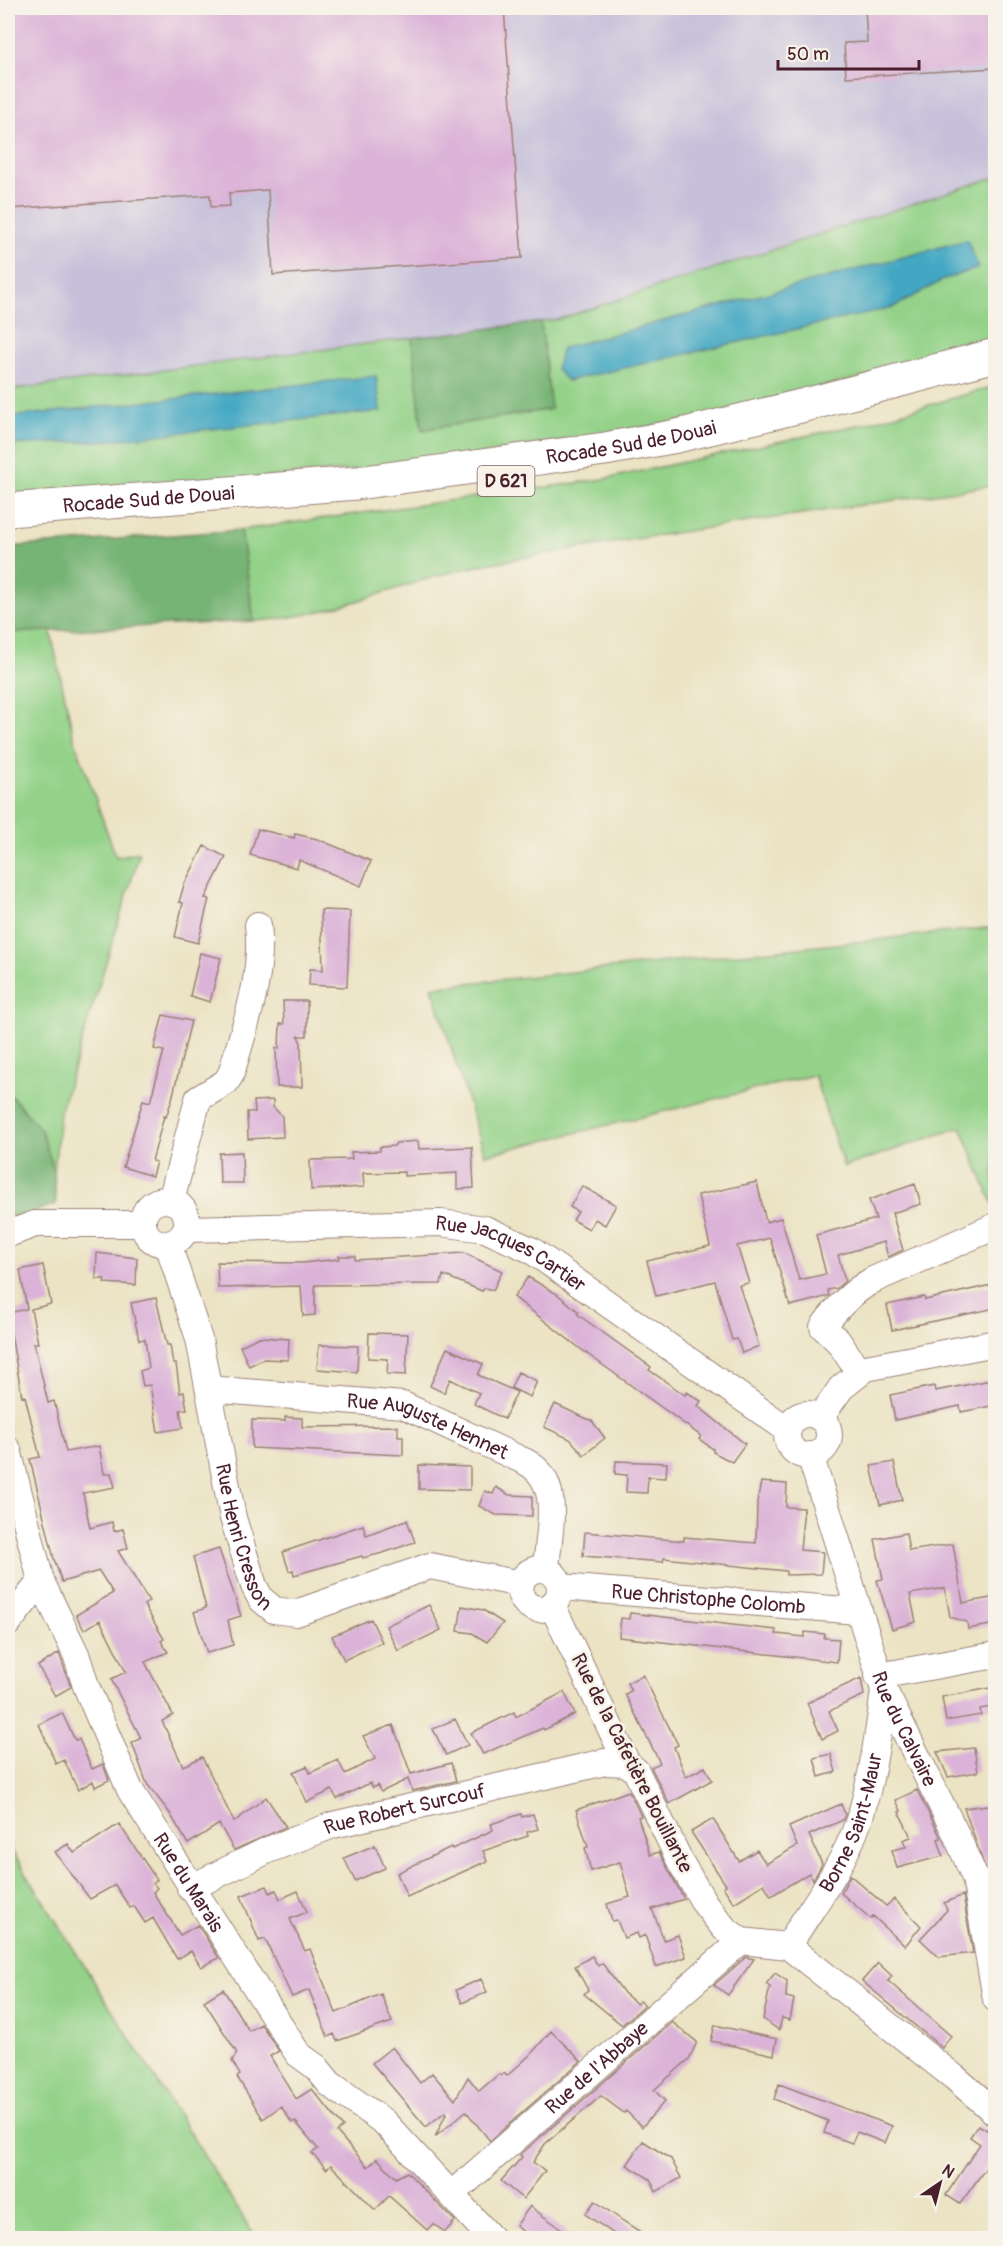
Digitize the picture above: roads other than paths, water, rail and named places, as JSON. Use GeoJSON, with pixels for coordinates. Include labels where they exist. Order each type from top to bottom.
{"type":"FeatureCollection","features":[{"type":"Feature","properties":{"kind":"highway","name":"Rocade Sud de Douai"},"geometry":{"type":"LineString","coordinates":[[8,510],[346,484],[542,459],[677,436],[996,355]]}},
{"type":"Feature","properties":{"kind":"highway","name":"Rocade Sud de Douai"},"geometry":{"type":"LineString","coordinates":[[8,526],[326,502],[565,472],[766,434],[877,409],[996,377]]}},
{"type":"Feature","properties":{"kind":"street"},"geometry":{"type":"LineString","coordinates":[[171,1200],[198,1099],[226,1082],[231,1074],[258,971],[261,949],[258,925]]}},
{"type":"Feature","properties":{"kind":"street"},"geometry":{"type":"LineString","coordinates":[[160,1200],[171,1200],[184,1210],[188,1222],[177,1236],[158,1243],[149,1237],[143,1224],[144,1214],[151,1205],[160,1200]]}},
{"type":"Feature","properties":{"kind":"street","name":"Rue Jacques Cartier"},"geometry":{"type":"LineString","coordinates":[[177,1236],[441,1222],[495,1233],[531,1250],[788,1430]]}},
{"type":"Feature","properties":{"kind":"street"},"geometry":{"type":"LineString","coordinates":[[8,1234],[35,1224],[143,1224]]}},
{"type":"Feature","properties":{"kind":"street"},"geometry":{"type":"LineString","coordinates":[[859,1372],[838,1341],[823,1327],[838,1308],[855,1291],[873,1280],[996,1226]]}},
{"type":"Feature","properties":{"kind":"street","name":"Rue Henri Cresson"},"geometry":{"type":"LineString","coordinates":[[177,1236],[237,1532],[257,1593],[274,1610],[296,1613],[430,1566],[521,1584]]}},
{"type":"Feature","properties":{"kind":"street"},"geometry":{"type":"LineString","coordinates":[[820,1418],[841,1388],[859,1372],[874,1365],[996,1342]]}},
{"type":"Feature","properties":{"kind":"street","name":"Rue Auguste Hennet"},"geometry":{"type":"LineString","coordinates":[[208,1389],[403,1405],[526,1461],[543,1473],[550,1491],[553,1587]]}},
{"type":"Feature","properties":{"kind":"street"},"geometry":{"type":"LineString","coordinates":[[807,1414],[820,1418],[827,1428],[828,1440],[822,1450],[810,1455],[792,1448],[788,1430],[790,1424],[801,1415],[807,1414]]}},
{"type":"Feature","properties":{"kind":"street","name":"Rue du Marais"},"geometry":{"type":"LineString","coordinates":[[8,1450],[42,1581],[76,1654],[86,1686],[130,1790],[190,1888],[221,1930],[298,2054],[319,2070],[330,2084],[384,2122],[491,2238]]}},
{"type":"Feature","properties":{"kind":"street","name":"Rue du Calvaire"},"geometry":{"type":"LineString","coordinates":[[810,1455],[881,1682],[964,1850],[975,1878],[996,2000]]}},
{"type":"Feature","properties":{"kind":"street"},"geometry":{"type":"LineString","coordinates":[[521,1584],[530,1571],[553,1587]]}},
{"type":"Feature","properties":{"kind":"street"},"geometry":{"type":"LineString","coordinates":[[8,1623],[42,1581]]}},
{"type":"Feature","properties":{"kind":"street","name":"Rue Christophe Colomb"},"geometry":{"type":"LineString","coordinates":[[521,1584],[521,1596],[530,1606],[543,1609],[553,1587],[858,1611]]}},
{"type":"Feature","properties":{"kind":"street","name":"Rue de la Cafetière Bouillante"},"geometry":{"type":"LineString","coordinates":[[553,1587],[627,1763],[636,1771],[673,1849],[705,1904],[724,1928],[741,1941]]}},
{"type":"Feature","properties":{"kind":"street"},"geometry":{"type":"LineString","coordinates":[[881,1682],[996,1655]]}},
{"type":"Feature","properties":{"kind":"street","name":"Borne Saint-Maur"},"geometry":{"type":"LineString","coordinates":[[788,1946],[842,1859],[855,1830],[875,1745],[881,1682]]}},
{"type":"Feature","properties":{"kind":"street","name":"Rue Robert Surcouf"},"geometry":{"type":"LineString","coordinates":[[190,1888],[268,1850],[333,1825],[604,1762],[627,1763]]}},
{"type":"Feature","properties":{"kind":"street"},"geometry":{"type":"LineString","coordinates":[[741,1941],[788,1946],[963,2084],[996,2113]]}},
{"type":"Feature","properties":{"kind":"street","name":"Rue de l'Abbaye"},"geometry":{"type":"LineString","coordinates":[[452,2194],[741,1941]]}},
{"type":"Feature","properties":{"kind":"street"},"geometry":{"type":"LineString","coordinates":[[963,2084],[976,2090],[996,2090]]}},
{"type":"Feature","properties":{"kind":"water"},"geometry":{"type":"Polygon","coordinates":[[[967,240],[979,268],[945,279],[894,307],[567,381],[556,369],[562,348],[967,240]]]}},
{"type":"Feature","properties":{"kind":"water"},"geometry":{"type":"Polygon","coordinates":[[[376,376],[381,411],[101,441],[8,445],[8,417],[376,376]]]}}]}
